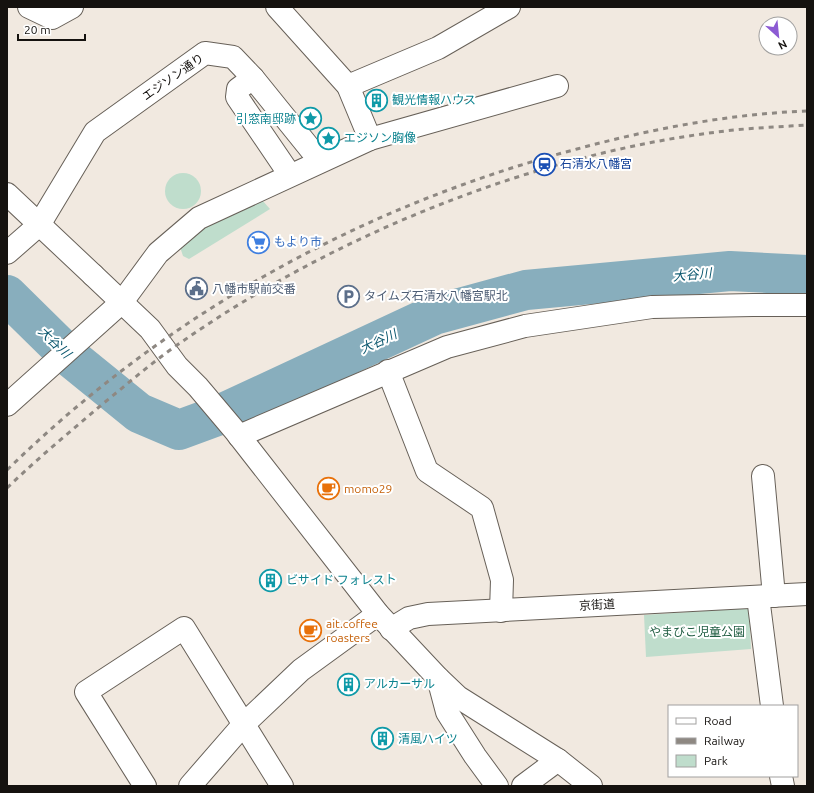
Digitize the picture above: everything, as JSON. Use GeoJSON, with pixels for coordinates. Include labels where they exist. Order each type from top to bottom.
{"type":"FeatureCollection","features":[{"type":"Feature","properties":{"kind":"street"},"geometry":{"type":"LineString","coordinates":[[29,7],[52,18],[72,7]]}},
{"type":"Feature","properties":{"kind":"street"},"geometry":{"type":"LineString","coordinates":[[277,7],[348,86],[370,139]]}},
{"type":"Feature","properties":{"kind":"street"},"geometry":{"type":"LineString","coordinates":[[348,86],[438,48],[509,7]]}},
{"type":"Feature","properties":{"kind":"street","name":"エジソン通り"},"geometry":{"type":"LineString","coordinates":[[7,253],[39,225],[95,132],[205,53],[233,57],[320,161]]}},
{"type":"Feature","properties":{"kind":"street"},"geometry":{"type":"LineString","coordinates":[[252,78],[238,89],[237,97],[290,176]]}},
{"type":"Feature","properties":{"kind":"street"},"geometry":{"type":"LineString","coordinates":[[7,404],[122,302],[158,253],[199,218],[370,139],[557,86]]}},
{"type":"Feature","properties":{"kind":"street"},"geometry":{"type":"LineString","coordinates":[[7,194],[150,329],[177,366],[203,393],[236,432],[384,621],[438,678],[458,697],[558,760],[591,786]]}},
{"type":"Feature","properties":{"kind":"street"},"geometry":{"type":"LineString","coordinates":[[236,432],[447,347],[525,326],[652,307],[807,305]]}},
{"type":"Feature","properties":{"kind":"street"},"geometry":{"type":"LineString","coordinates":[[388,371],[427,471],[482,508],[502,580],[501,611]]}},
{"type":"Feature","properties":{"kind":"street"},"geometry":{"type":"LineString","coordinates":[[763,476],[766,597],[772,705]]}},
{"type":"Feature","properties":{"kind":"street","name":"京街道"},"geometry":{"type":"LineString","coordinates":[[190,786],[244,725],[301,670],[384,621],[428,614],[807,594]]}},
{"type":"Feature","properties":{"kind":"street"},"geometry":{"type":"LineString","coordinates":[[145,786],[86,692],[184,628],[282,786]]}},
{"type":"Feature","properties":{"kind":"street"},"geometry":{"type":"LineString","coordinates":[[438,678],[447,712],[475,756],[497,786]]}},
{"type":"Feature","properties":{"kind":"street"},"geometry":{"type":"LineString","coordinates":[[523,786],[558,760]]}},
{"type":"Feature","properties":{"kind":"green space"},"geometry":{"type":"Polygon","coordinates":[[[183,173],[196,178],[201,191],[196,204],[183,209],[170,204],[165,191],[170,178],[183,173]]]}},
{"type":"Feature","properties":{"kind":"green space"},"geometry":{"type":"Polygon","coordinates":[[[262,200],[270,209],[189,259],[183,256],[180,247],[210,224],[262,200]]]}},
{"type":"Feature","properties":{"kind":"green space","name":"やまびこ児童公園"},"geometry":{"type":"Polygon","coordinates":[[[749,608],[751,649],[646,657],[644,615],[749,608]]]}},
{"type":"Feature","properties":{"kind":"waterway","name":"大谷川"},"geometry":{"type":"LineString","coordinates":[[7,295],[70,357],[139,413],[179,430],[217,416],[434,315],[526,290],[730,271],[807,275]]}},
{"type":"Feature","properties":{"kind":"railway"},"geometry":{"type":"LineString","coordinates":[[7,470],[69,414],[133,362],[201,315],[271,272],[344,234],[419,201],[497,173],[577,149],[633,135],[719,119],[749,115],[807,111]]}},
{"type":"Feature","properties":{"kind":"railway"},"geometry":{"type":"LineString","coordinates":[[7,488],[105,402],[173,348],[242,303],[305,267],[370,234],[438,205],[507,180],[577,159],[647,143],[717,132],[807,125]]}},
{"type":"Feature","properties":{"kind":"place","name":"観光情報ハウス"},"geometry":{"type":"Point","coordinates":[377,100]}},
{"type":"Feature","properties":{"kind":"place","name":"引窓南邸跡"},"geometry":{"type":"Point","coordinates":[311,119]}},
{"type":"Feature","properties":{"kind":"place","name":"エジソン胸像"},"geometry":{"type":"Point","coordinates":[329,138]}},
{"type":"Feature","properties":{"kind":"place","name":"石清水八幡宮"},"geometry":{"type":"Point","coordinates":[544,164]}},
{"type":"Feature","properties":{"kind":"place","name":"もより市"},"geometry":{"type":"Point","coordinates":[259,242]}},
{"type":"Feature","properties":{"kind":"place","name":"八幡市駅前交番"},"geometry":{"type":"Point","coordinates":[196,289]}},
{"type":"Feature","properties":{"kind":"place","name":"タイムズ石清水八幡宮駅北"},"geometry":{"type":"Point","coordinates":[349,296]}},
{"type":"Feature","properties":{"kind":"place","name":"momo29"},"geometry":{"type":"Point","coordinates":[328,489]}},
{"type":"Feature","properties":{"kind":"place","name":"ビサイド フォレスト"},"geometry":{"type":"Point","coordinates":[271,580]}},
{"type":"Feature","properties":{"kind":"place","name":"ait.coffee roasters"},"geometry":{"type":"Point","coordinates":[311,631]}},
{"type":"Feature","properties":{"kind":"place","name":"アルカーサル"},"geometry":{"type":"Point","coordinates":[349,684]}},
{"type":"Feature","properties":{"kind":"place","name":"清風ハイツ"},"geometry":{"type":"Point","coordinates":[383,739]}}]}
